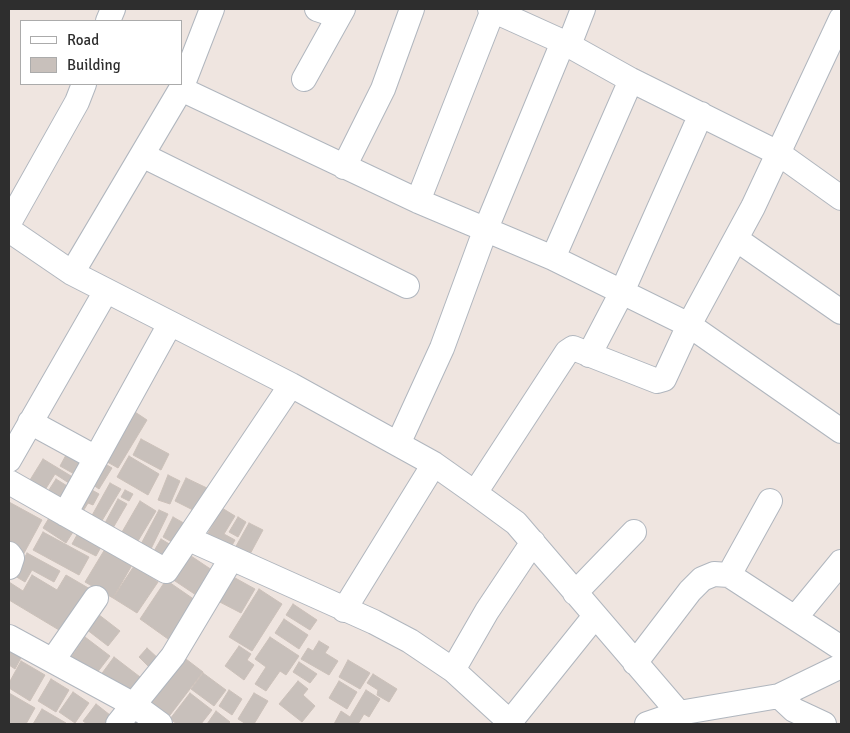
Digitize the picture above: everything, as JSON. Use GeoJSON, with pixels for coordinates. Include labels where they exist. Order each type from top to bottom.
{"type":"FeatureCollection","features":[{"type":"Feature","properties":{"kind":"street"},"geometry":{"type":"LineString","coordinates":[[72,273],[181,89],[212,9]]}},
{"type":"Feature","properties":{"kind":"street"},"geometry":{"type":"LineString","coordinates":[[344,167],[383,89],[412,9]]}},
{"type":"Feature","properties":{"kind":"street"},"geometry":{"type":"LineString","coordinates":[[418,201],[492,9],[566,44],[631,80],[778,153],[841,198]]}},
{"type":"Feature","properties":{"kind":"street"},"geometry":{"type":"LineString","coordinates":[[398,444],[442,348],[486,232],[566,44],[584,9]]}},
{"type":"Feature","properties":{"kind":"street"},"geometry":{"type":"LineString","coordinates":[[474,493],[567,352],[573,348],[658,381],[664,379],[689,325],[736,239],[778,153],[834,55],[841,19],[823,9]]}},
{"type":"Feature","properties":{"kind":"street"},"geometry":{"type":"LineString","coordinates":[[304,79],[333,11]]}},
{"type":"Feature","properties":{"kind":"street"},"geometry":{"type":"LineString","coordinates":[[553,258],[631,80]]}},
{"type":"Feature","properties":{"kind":"street"},"geometry":{"type":"LineString","coordinates":[[9,223],[77,102],[84,85]]}},
{"type":"Feature","properties":{"kind":"street"},"geometry":{"type":"LineString","coordinates":[[181,89],[486,232],[553,258],[689,325],[841,431]]}},
{"type":"Feature","properties":{"kind":"street"},"geometry":{"type":"LineString","coordinates":[[589,355],[622,292],[702,114]]}},
{"type":"Feature","properties":{"kind":"street"},"geometry":{"type":"LineString","coordinates":[[142,155],[407,286]]}},
{"type":"Feature","properties":{"kind":"street"},"geometry":{"type":"LineString","coordinates":[[9,230],[72,273],[291,385],[434,464],[516,523],[679,713]]}},
{"type":"Feature","properties":{"kind":"street"},"geometry":{"type":"LineString","coordinates":[[736,239],[841,312]]}},
{"type":"Feature","properties":{"kind":"street"},"geometry":{"type":"LineString","coordinates":[[9,460],[106,291]]}},
{"type":"Feature","properties":{"kind":"street"},"geometry":{"type":"LineString","coordinates":[[65,514],[170,324]]}},
{"type":"Feature","properties":{"kind":"street"},"geometry":{"type":"LineString","coordinates":[[9,482],[166,571],[291,385]]}},
{"type":"Feature","properties":{"kind":"street"},"geometry":{"type":"LineString","coordinates":[[30,422],[96,458]]}},
{"type":"Feature","properties":{"kind":"street"},"geometry":{"type":"LineString","coordinates":[[344,610],[434,464]]}},
{"type":"Feature","properties":{"kind":"street"},"geometry":{"type":"LineString","coordinates":[[730,575],[770,501]]}},
{"type":"Feature","properties":{"kind":"street"},"geometry":{"type":"LineString","coordinates":[[575,593],[634,532]]}},
{"type":"Feature","properties":{"kind":"street"},"geometry":{"type":"LineString","coordinates":[[189,539],[410,641],[453,670],[511,723],[595,616]]}},
{"type":"Feature","properties":{"kind":"street"},"geometry":{"type":"LineString","coordinates":[[453,670],[487,611],[534,542]]}},
{"type":"Feature","properties":{"kind":"street"},"geometry":{"type":"LineString","coordinates":[[9,554],[12,558],[9,567]]}},
{"type":"Feature","properties":{"kind":"street"},"geometry":{"type":"LineString","coordinates":[[118,724],[173,656],[232,559]]}},
{"type":"Feature","properties":{"kind":"street"},"geometry":{"type":"LineString","coordinates":[[794,618],[841,562]]}},
{"type":"Feature","properties":{"kind":"street"},"geometry":{"type":"LineString","coordinates":[[635,663],[690,591],[702,579],[714,574],[730,575],[841,648]]}},
{"type":"Feature","properties":{"kind":"street"},"geometry":{"type":"LineString","coordinates":[[53,660],[96,598]]}},
{"type":"Feature","properties":{"kind":"street"},"geometry":{"type":"LineString","coordinates":[[9,637],[134,706],[160,724]]}},
{"type":"Feature","properties":{"kind":"street"},"geometry":{"type":"LineString","coordinates":[[647,724],[679,713],[778,696],[841,666]]}},
{"type":"Feature","properties":{"kind":"street"},"geometry":{"type":"LineString","coordinates":[[778,696],[794,710],[824,724]]}},
{"type":"Feature","properties":{"kind":"building"},"geometry":{"type":"Polygon","coordinates":[[[132,410],[147,420],[118,468],[102,459],[132,410]]]}},
{"type":"Feature","properties":{"kind":"building"},"geometry":{"type":"Polygon","coordinates":[[[141,439],[169,454],[161,470],[133,455],[141,439]]]}},
{"type":"Feature","properties":{"kind":"building"},"geometry":{"type":"Polygon","coordinates":[[[66,455],[82,464],[76,475],[60,466],[66,455]]]}},
{"type":"Feature","properties":{"kind":"building"},"geometry":{"type":"Polygon","coordinates":[[[129,456],[159,474],[148,495],[117,477],[129,456]]]}},
{"type":"Feature","properties":{"kind":"building"},"geometry":{"type":"Polygon","coordinates":[[[43,459],[76,479],[72,485],[55,474],[45,490],[30,480],[43,459]]]}},
{"type":"Feature","properties":{"kind":"building"},"geometry":{"type":"Polygon","coordinates":[[[102,462],[112,468],[99,489],[89,482],[102,462]]]}},
{"type":"Feature","properties":{"kind":"building"},"geometry":{"type":"Polygon","coordinates":[[[168,475],[180,481],[170,504],[158,500],[168,475]]]}},
{"type":"Feature","properties":{"kind":"building"},"geometry":{"type":"Polygon","coordinates":[[[186,478],[209,489],[197,512],[175,501],[186,478]]]}},
{"type":"Feature","properties":{"kind":"building"},"geometry":{"type":"Polygon","coordinates":[[[56,479],[72,489],[61,506],[45,496],[56,479]]]}},
{"type":"Feature","properties":{"kind":"building"},"geometry":{"type":"Polygon","coordinates":[[[110,483],[121,489],[100,524],[90,519],[110,483]]]}},
{"type":"Feature","properties":{"kind":"building"},"geometry":{"type":"Polygon","coordinates":[[[85,486],[99,494],[93,505],[88,503],[82,513],[73,508],[85,486]]]}},
{"type":"Feature","properties":{"kind":"building"},"geometry":{"type":"Polygon","coordinates":[[[125,490],[133,494],[129,501],[121,497],[125,490]]]}},
{"type":"Feature","properties":{"kind":"building"},"geometry":{"type":"Polygon","coordinates":[[[118,499],[127,504],[113,528],[105,523],[118,499]]]}},
{"type":"Feature","properties":{"kind":"building"},"geometry":{"type":"Polygon","coordinates":[[[140,501],[156,511],[138,541],[122,532],[140,501]]]}},
{"type":"Feature","properties":{"kind":"building"},"geometry":{"type":"Polygon","coordinates":[[[9,502],[42,520],[23,555],[9,547],[9,502]]]}},
{"type":"Feature","properties":{"kind":"building"},"geometry":{"type":"Polygon","coordinates":[[[222,508],[235,516],[224,534],[235,540],[230,549],[207,535],[222,508]]]}},
{"type":"Feature","properties":{"kind":"building"},"geometry":{"type":"Polygon","coordinates":[[[159,510],[168,514],[150,551],[140,546],[159,510]]]}},
{"type":"Feature","properties":{"kind":"building"},"geometry":{"type":"Polygon","coordinates":[[[173,517],[189,526],[179,546],[163,537],[173,517]]]}},
{"type":"Feature","properties":{"kind":"building"},"geometry":{"type":"Polygon","coordinates":[[[238,517],[246,522],[238,537],[229,532],[238,517]]]}},
{"type":"Feature","properties":{"kind":"building"},"geometry":{"type":"Polygon","coordinates":[[[49,518],[73,532],[66,543],[43,528],[49,518]]]}},
{"type":"Feature","properties":{"kind":"building"},"geometry":{"type":"Polygon","coordinates":[[[249,523],[263,530],[249,556],[235,548],[249,523]]]}},
{"type":"Feature","properties":{"kind":"building"},"geometry":{"type":"Polygon","coordinates":[[[43,532],[89,557],[79,575],[33,550],[43,532]]]}},
{"type":"Feature","properties":{"kind":"building"},"geometry":{"type":"Polygon","coordinates":[[[77,535],[101,547],[96,556],[72,544],[77,535]]]}},
{"type":"Feature","properties":{"kind":"building"},"geometry":{"type":"Polygon","coordinates":[[[161,539],[176,548],[169,560],[154,551],[161,539]]]}},
{"type":"Feature","properties":{"kind":"building"},"geometry":{"type":"Polygon","coordinates":[[[105,549],[132,565],[113,598],[85,582],[105,549]]]}},
{"type":"Feature","properties":{"kind":"building"},"geometry":{"type":"Polygon","coordinates":[[[185,552],[215,572],[199,597],[169,577],[185,552]]]}},
{"type":"Feature","properties":{"kind":"building"},"geometry":{"type":"Polygon","coordinates":[[[27,553],[60,571],[54,582],[32,570],[25,582],[15,576],[27,553]]]}},
{"type":"Feature","properties":{"kind":"building"},"geometry":{"type":"Polygon","coordinates":[[[134,566],[158,582],[137,613],[113,598],[134,566]]]}},
{"type":"Feature","properties":{"kind":"building"},"geometry":{"type":"Polygon","coordinates":[[[228,574],[255,589],[241,613],[214,599],[228,574]]]}},
{"type":"Feature","properties":{"kind":"building"},"geometry":{"type":"Polygon","coordinates":[[[32,575],[57,590],[66,575],[90,589],[64,633],[9,600],[9,582],[23,591],[32,575]]]}},
{"type":"Feature","properties":{"kind":"building"},"geometry":{"type":"Polygon","coordinates":[[[166,580],[195,600],[168,639],[140,619],[166,580]]]}},
{"type":"Feature","properties":{"kind":"building"},"geometry":{"type":"Polygon","coordinates":[[[259,589],[282,604],[252,651],[229,637],[259,589]]]}},
{"type":"Feature","properties":{"kind":"building"},"geometry":{"type":"Polygon","coordinates":[[[293,604],[317,620],[310,630],[286,615],[293,604]]]}},
{"type":"Feature","properties":{"kind":"building"},"geometry":{"type":"Polygon","coordinates":[[[94,611],[120,631],[108,646],[82,626],[94,611]]]}},
{"type":"Feature","properties":{"kind":"building"},"geometry":{"type":"Polygon","coordinates":[[[284,619],[308,635],[299,649],[275,633],[284,619]]]}},
{"type":"Feature","properties":{"kind":"building"},"geometry":{"type":"Polygon","coordinates":[[[85,637],[110,656],[93,678],[69,660],[85,637]]]}},
{"type":"Feature","properties":{"kind":"building"},"geometry":{"type":"Polygon","coordinates":[[[270,637],[299,656],[286,675],[280,671],[266,691],[255,684],[266,667],[255,659],[270,637]]]}},
{"type":"Feature","properties":{"kind":"building"},"geometry":{"type":"Polygon","coordinates":[[[319,641],[329,647],[325,653],[338,661],[329,675],[301,659],[308,648],[313,651],[319,641]]]}},
{"type":"Feature","properties":{"kind":"building"},"geometry":{"type":"Polygon","coordinates":[[[9,646],[23,654],[15,669],[9,665],[9,646]]]}},
{"type":"Feature","properties":{"kind":"building"},"geometry":{"type":"Polygon","coordinates":[[[239,646],[251,654],[247,660],[254,665],[244,680],[225,666],[239,646]]]}},
{"type":"Feature","properties":{"kind":"building"},"geometry":{"type":"Polygon","coordinates":[[[147,648],[160,660],[151,669],[139,657],[147,648]]]}},
{"type":"Feature","properties":{"kind":"building"},"geometry":{"type":"Polygon","coordinates":[[[182,656],[203,672],[167,719],[146,703],[182,656]]]}},
{"type":"Feature","properties":{"kind":"building"},"geometry":{"type":"Polygon","coordinates":[[[114,657],[144,680],[130,699],[100,676],[114,657]]]}},
{"type":"Feature","properties":{"kind":"building"},"geometry":{"type":"Polygon","coordinates":[[[348,660],[370,673],[360,689],[339,677],[348,660]]]}},
{"type":"Feature","properties":{"kind":"building"},"geometry":{"type":"Polygon","coordinates":[[[21,661],[45,675],[30,701],[9,688],[9,683],[21,661]]]}},
{"type":"Feature","properties":{"kind":"building"},"geometry":{"type":"Polygon","coordinates":[[[299,662],[317,674],[310,683],[293,672],[299,662]]]}},
{"type":"Feature","properties":{"kind":"building"},"geometry":{"type":"Polygon","coordinates":[[[203,673],[226,690],[214,706],[191,689],[203,673]]]}},
{"type":"Feature","properties":{"kind":"building"},"geometry":{"type":"Polygon","coordinates":[[[373,674],[397,689],[389,702],[377,695],[378,690],[367,683],[373,674]]]}},
{"type":"Feature","properties":{"kind":"building"},"geometry":{"type":"Polygon","coordinates":[[[51,679],[69,690],[56,712],[38,701],[51,679]]]}},
{"type":"Feature","properties":{"kind":"building"},"geometry":{"type":"Polygon","coordinates":[[[298,681],[308,689],[303,695],[315,706],[302,722],[279,704],[298,681]]]}},
{"type":"Feature","properties":{"kind":"building"},"geometry":{"type":"Polygon","coordinates":[[[339,681],[357,692],[347,709],[329,698],[339,681]]]}},
{"type":"Feature","properties":{"kind":"building"},"geometry":{"type":"Polygon","coordinates":[[[229,690],[242,699],[232,715],[219,706],[229,690]]]}},
{"type":"Feature","properties":{"kind":"building"},"geometry":{"type":"Polygon","coordinates":[[[366,690],[380,699],[369,717],[364,714],[358,724],[334,724],[341,711],[350,717],[366,690]]]}},
{"type":"Feature","properties":{"kind":"building"},"geometry":{"type":"Polygon","coordinates":[[[73,692],[89,703],[75,723],[59,712],[73,692]]]}},
{"type":"Feature","properties":{"kind":"building"},"geometry":{"type":"Polygon","coordinates":[[[9,693],[35,708],[26,724],[9,724],[9,693]]]}},
{"type":"Feature","properties":{"kind":"building"},"geometry":{"type":"Polygon","coordinates":[[[190,693],[212,710],[201,724],[177,724],[170,719],[190,693]]]}},
{"type":"Feature","properties":{"kind":"building"},"geometry":{"type":"Polygon","coordinates":[[[254,693],[268,701],[254,724],[246,724],[238,719],[254,693]]]}},
{"type":"Feature","properties":{"kind":"building"},"geometry":{"type":"Polygon","coordinates":[[[96,704],[110,715],[104,724],[87,724],[83,721],[96,704]]]}},
{"type":"Feature","properties":{"kind":"building"},"geometry":{"type":"Polygon","coordinates":[[[42,709],[66,723],[66,724],[33,724],[42,709]]]}},
{"type":"Feature","properties":{"kind":"building"},"geometry":{"type":"Polygon","coordinates":[[[216,711],[230,722],[228,724],[207,724],[216,711]]]}}]}
